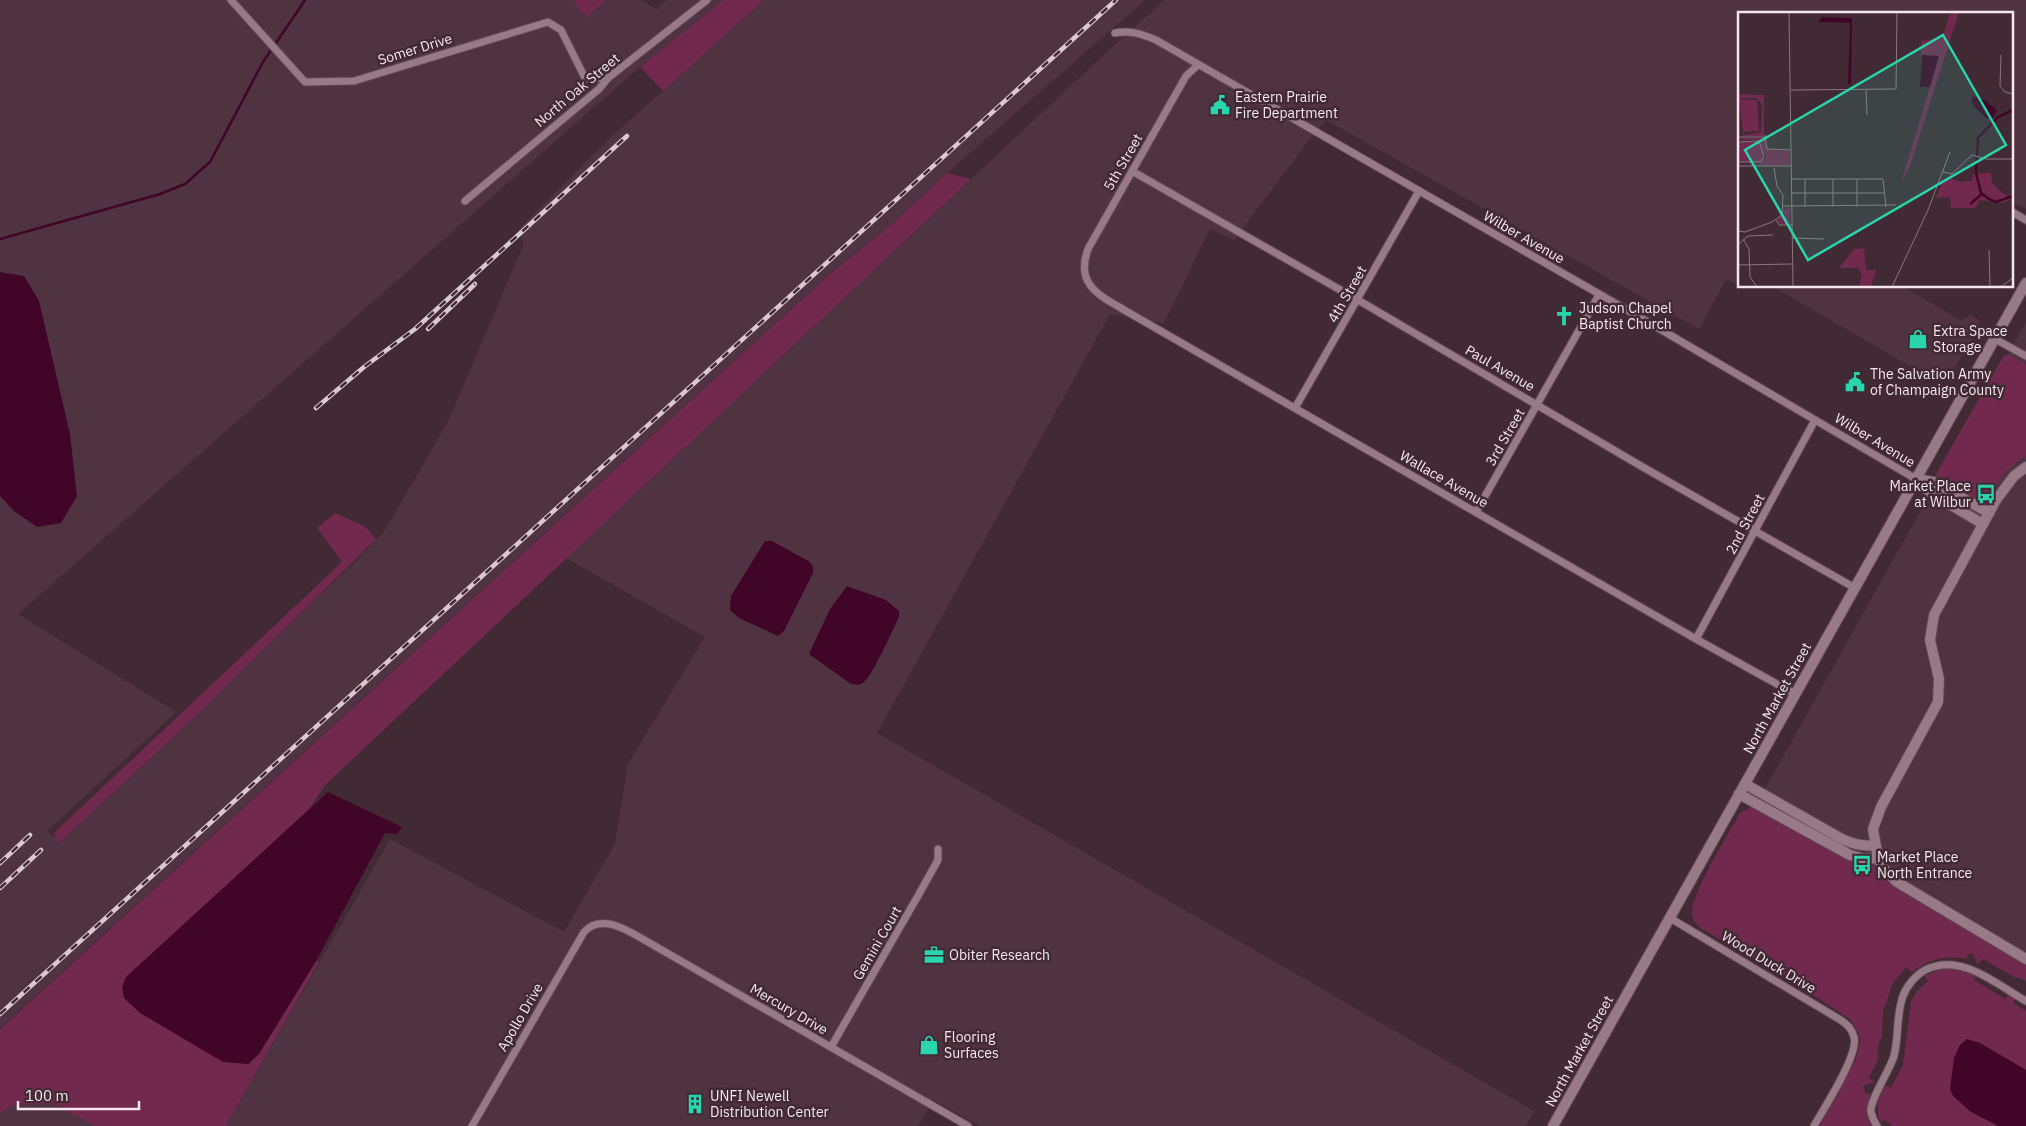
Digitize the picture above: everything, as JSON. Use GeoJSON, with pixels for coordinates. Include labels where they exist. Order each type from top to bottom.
{"type":"FeatureCollection","features":[{"type":"Feature","properties":{"kind":"street","name":"Somer Drive"},"geometry":{"type":"LineString","coordinates":[[231,0],[305,82],[354,81],[548,22],[561,30],[585,78],[608,78]]}},
{"type":"Feature","properties":{"kind":"street","name":"North Oak Street"},"geometry":{"type":"LineString","coordinates":[[464,201],[598,89],[608,78],[708,0]]}},
{"type":"Feature","properties":{"kind":"street","name":"Wilber Avenue"},"geometry":{"type":"LineString","coordinates":[[1115,33],[1125,31],[1145,35],[1198,64],[1916,479]]}},
{"type":"Feature","properties":{"kind":"street","name":"5th Street"},"geometry":{"type":"LineString","coordinates":[[1085,278],[1084,265],[1088,249],[1186,76],[1198,64]]}},
{"type":"Feature","properties":{"kind":"street","name":"Paul Avenue"},"geometry":{"type":"LineString","coordinates":[[1132,172],[1358,300],[1854,588]]}},
{"type":"Feature","properties":{"kind":"street","name":"4th Street"},"geometry":{"type":"LineString","coordinates":[[1295,408],[1419,191]]}},
{"type":"Feature","properties":{"kind":"street"},"geometry":{"type":"LineString","coordinates":[[2014,213],[2026,220]]}},
{"type":"Feature","properties":{"kind":"street","name":"Wallace Avenue"},"geometry":{"type":"LineString","coordinates":[[1085,278],[1100,295],[1696,639],[1795,694]]}},
{"type":"Feature","properties":{"kind":"street","name":"North Market Street"},"geometry":{"type":"LineString","coordinates":[[1553,1126],[2026,283]]}},
{"type":"Feature","properties":{"kind":"street","name":"3rd Street"},"geometry":{"type":"LineString","coordinates":[[1476,512],[1599,295]]}},
{"type":"Feature","properties":{"kind":"street"},"geometry":{"type":"LineString","coordinates":[[1995,338],[2026,356]]}},
{"type":"Feature","properties":{"kind":"street","name":"2nd Street"},"geometry":{"type":"LineString","coordinates":[[1696,639],[1815,420]]}},
{"type":"Feature","properties":{"kind":"street"},"geometry":{"type":"LineString","coordinates":[[2026,467],[2004,487],[1934,615],[1930,640],[1939,679],[1938,702],[1876,817],[1873,829],[1878,858],[1883,868],[1897,882],[2026,959]]}},
{"type":"Feature","properties":{"kind":"street"},"geometry":{"type":"LineString","coordinates":[[1916,479],[1934,482],[1989,513]]}},
{"type":"Feature","properties":{"kind":"street"},"geometry":{"type":"LineString","coordinates":[[1916,479],[1929,492],[1983,524]]}},
{"type":"Feature","properties":{"kind":"street"},"geometry":{"type":"LineString","coordinates":[[1745,784],[1842,839],[1854,844],[1875,845]]}},
{"type":"Feature","properties":{"kind":"street"},"geometry":{"type":"LineString","coordinates":[[1740,794],[1850,855],[1864,859],[1878,858]]}},
{"type":"Feature","properties":{"kind":"street","name":"Gemini Court"},"geometry":{"type":"LineString","coordinates":[[831,1047],[938,860],[938,849]]}},
{"type":"Feature","properties":{"kind":"street","name":"Wood Duck Drive"},"geometry":{"type":"LineString","coordinates":[[1670,918],[1839,1019],[1847,1024],[1852,1031],[1854,1036],[1854,1052],[1814,1126]]}},
{"type":"Feature","properties":{"kind":"street","name":"Mercury Drive"},"geometry":{"type":"LineString","coordinates":[[594,923],[608,923],[632,933],[968,1126]]}},
{"type":"Feature","properties":{"kind":"street","name":"Apollo Drive"},"geometry":{"type":"LineString","coordinates":[[472,1126],[584,932],[594,923]]}},
{"type":"Feature","properties":{"kind":"street"},"geometry":{"type":"LineString","coordinates":[[1877,1126],[1871,1112],[1873,1100],[1890,1068],[1904,995],[1911,982],[1921,972],[1943,964],[1956,964],[1975,971],[2026,1001]]}},
{"type":"Feature","properties":{"kind":"shaded area"},"geometry":{"type":"Polygon","coordinates":[[[0,0],[573,0],[586,16],[606,0],[640,0],[657,9],[667,0],[723,0],[634,72],[18,614],[176,712],[47,831],[58,840],[56,843],[58,844],[194,718],[248,663],[355,562],[385,530],[449,420],[524,243],[518,230],[611,137],[764,0],[1145,0],[947,173],[892,224],[830,274],[0,1028],[0,0]]]}},
{"type":"Feature","properties":{"kind":"shaded area"},"geometry":{"type":"Polygon","coordinates":[[[573,0],[606,0],[586,17],[573,0]]]}},
{"type":"Feature","properties":{"kind":"shaded area"},"geometry":{"type":"Polygon","coordinates":[[[723,0],[764,0],[663,91],[640,67],[723,0]]]}},
{"type":"Feature","properties":{"kind":"shaded area"},"geometry":{"type":"Polygon","coordinates":[[[1165,0],[2026,0],[2026,209],[2014,202],[2014,12],[1738,12],[1738,280],[1736,284],[1726,279],[1699,329],[1326,120],[1234,240],[1210,229],[1164,323],[1110,314],[877,733],[1534,1111],[1526,1126],[980,1126],[933,1100],[918,1126],[226,1126],[390,839],[564,932],[615,844],[628,764],[705,637],[566,558],[1123,37],[1165,0]]]}},
{"type":"Feature","properties":{"kind":"shaded area"},"geometry":{"type":"Polygon","coordinates":[[[947,173],[971,179],[325,785],[308,811],[248,1064],[259,1054],[316,961],[319,962],[226,1126],[95,1126],[53,1103],[14,1105],[0,1113],[0,1029],[830,274],[892,224],[947,173]]]}},
{"type":"Feature","properties":{"kind":"shaded area"},"geometry":{"type":"Polygon","coordinates":[[[0,272],[24,276],[39,301],[70,434],[77,496],[61,523],[37,527],[14,511],[0,496],[0,272]]]}},
{"type":"Feature","properties":{"kind":"shaded area","name":"Extra Space Storage"},"geometry":{"type":"Polygon","coordinates":[[[1775,288],[1905,288],[1960,320],[1972,315],[1979,320],[1979,327],[1948,379],[1938,374],[1934,380],[1775,288]]]}},
{"type":"Feature","properties":{"kind":"shaded area"},"geometry":{"type":"Polygon","coordinates":[[[2026,322],[2026,975],[1750,816],[2026,322]]]}},
{"type":"Feature","properties":{"kind":"shaded area"},"geometry":{"type":"Polygon","coordinates":[[[2004,355],[2011,356],[2026,364],[2026,456],[2009,468],[1991,492],[1978,501],[1941,480],[1936,474],[2004,355]]]}},
{"type":"Feature","properties":{"kind":"shaded area"},"geometry":{"type":"Polygon","coordinates":[[[335,513],[366,527],[376,539],[194,718],[58,844],[54,833],[342,562],[317,528],[335,513]]]}},
{"type":"Feature","properties":{"kind":"shaded area"},"geometry":{"type":"Polygon","coordinates":[[[765,541],[772,541],[810,562],[813,567],[813,573],[784,631],[778,636],[739,618],[730,610],[731,596],[765,541]]]}},
{"type":"Feature","properties":{"kind":"shaded area"},"geometry":{"type":"Polygon","coordinates":[[[847,586],[886,600],[899,611],[899,617],[877,662],[863,683],[858,685],[851,684],[809,654],[830,609],[847,586]]]}},
{"type":"Feature","properties":{"kind":"shaded area"},"geometry":{"type":"Polygon","coordinates":[[[328,792],[402,827],[397,834],[385,833],[316,961],[259,1054],[248,1064],[223,1062],[140,1013],[124,998],[122,987],[126,977],[328,792]]]}},
{"type":"Feature","properties":{"kind":"shaded area"},"geometry":{"type":"Polygon","coordinates":[[[1751,807],[1756,807],[1858,861],[1872,865],[1895,887],[2026,964],[2026,981],[2018,977],[2016,978],[1983,959],[1977,964],[1973,953],[1967,955],[1967,959],[1938,959],[1912,972],[1906,967],[1892,985],[1885,1007],[1883,1007],[1882,1039],[1880,1039],[1877,1057],[1879,1057],[1869,1078],[1875,1082],[1863,1086],[1865,1093],[1870,1093],[1867,1111],[1871,1126],[1820,1126],[1856,1059],[1860,1041],[1859,1034],[1850,1019],[1791,981],[1702,929],[1696,924],[1693,917],[1692,912],[1698,891],[1712,862],[1740,813],[1751,807]]]}},
{"type":"Feature","properties":{"kind":"shaded area"},"geometry":{"type":"Polygon","coordinates":[[[1943,968],[1963,968],[1976,974],[1974,980],[2005,999],[2009,994],[2016,998],[2013,1003],[2026,1011],[2026,1126],[1892,1126],[1885,1119],[1881,1122],[1878,1112],[1879,1098],[1886,1085],[1891,1088],[1903,1065],[1911,1001],[1917,991],[1928,981],[1925,976],[1943,968]]]}},
{"type":"Feature","properties":{"kind":"shaded area"},"geometry":{"type":"Polygon","coordinates":[[[1967,1039],[1980,1043],[2026,1070],[2026,1126],[1998,1126],[1971,1112],[1953,1096],[1950,1089],[1954,1058],[1960,1045],[1967,1039]]]}},
{"type":"Feature","properties":{"kind":"shaded area"},"geometry":{"type":"Polygon","coordinates":[[[53,1103],[95,1126],[0,1126],[0,1113],[13,1105],[53,1103]]]}},
{"type":"Feature","properties":{"kind":"waterway"},"geometry":{"type":"LineString","coordinates":[[0,239],[160,194],[185,184],[210,162],[263,62],[305,0]]}},
{"type":"Feature","properties":{"kind":"railway"},"geometry":{"type":"LineString","coordinates":[[0,1014],[1116,0]]}},
{"type":"Feature","properties":{"kind":"railway"},"geometry":{"type":"LineString","coordinates":[[316,408],[364,367],[415,329],[627,136]]}},
{"type":"Feature","properties":{"kind":"railway"},"geometry":{"type":"LineString","coordinates":[[428,329],[475,284]]}},
{"type":"Feature","properties":{"kind":"railway"},"geometry":{"type":"LineString","coordinates":[[0,863],[30,835]]}},
{"type":"Feature","properties":{"kind":"railway"},"geometry":{"type":"LineString","coordinates":[[0,888],[41,850]]}},
{"type":"Feature","properties":{"kind":"place","name":"Eastern Prairie Fire Department"},"geometry":{"type":"Point","coordinates":[1220,105]}},
{"type":"Feature","properties":{"kind":"place","name":"Judson Chapel Baptist Church"},"geometry":{"type":"Point","coordinates":[1564,316]}},
{"type":"Feature","properties":{"kind":"place","name":"Extra Space Storage"},"geometry":{"type":"Point","coordinates":[1918,339]}},
{"type":"Feature","properties":{"kind":"place","name":"The Salvation Army of Champaign County"},"geometry":{"type":"Point","coordinates":[1855,382]}},
{"type":"Feature","properties":{"kind":"place","name":"Market Place at Wilbur"},"geometry":{"type":"Point","coordinates":[1986,494]}},
{"type":"Feature","properties":{"kind":"place","name":"Market Place North Entrance"},"geometry":{"type":"Point","coordinates":[1862,865]}},
{"type":"Feature","properties":{"kind":"place","name":"Obiter Research"},"geometry":{"type":"Point","coordinates":[934,955]}},
{"type":"Feature","properties":{"kind":"place","name":"Flooring Surfaces"},"geometry":{"type":"Point","coordinates":[929,1045]}},
{"type":"Feature","properties":{"kind":"place","name":"UNFI Newell Distribution Center"},"geometry":{"type":"Point","coordinates":[695,1104]}}]}
